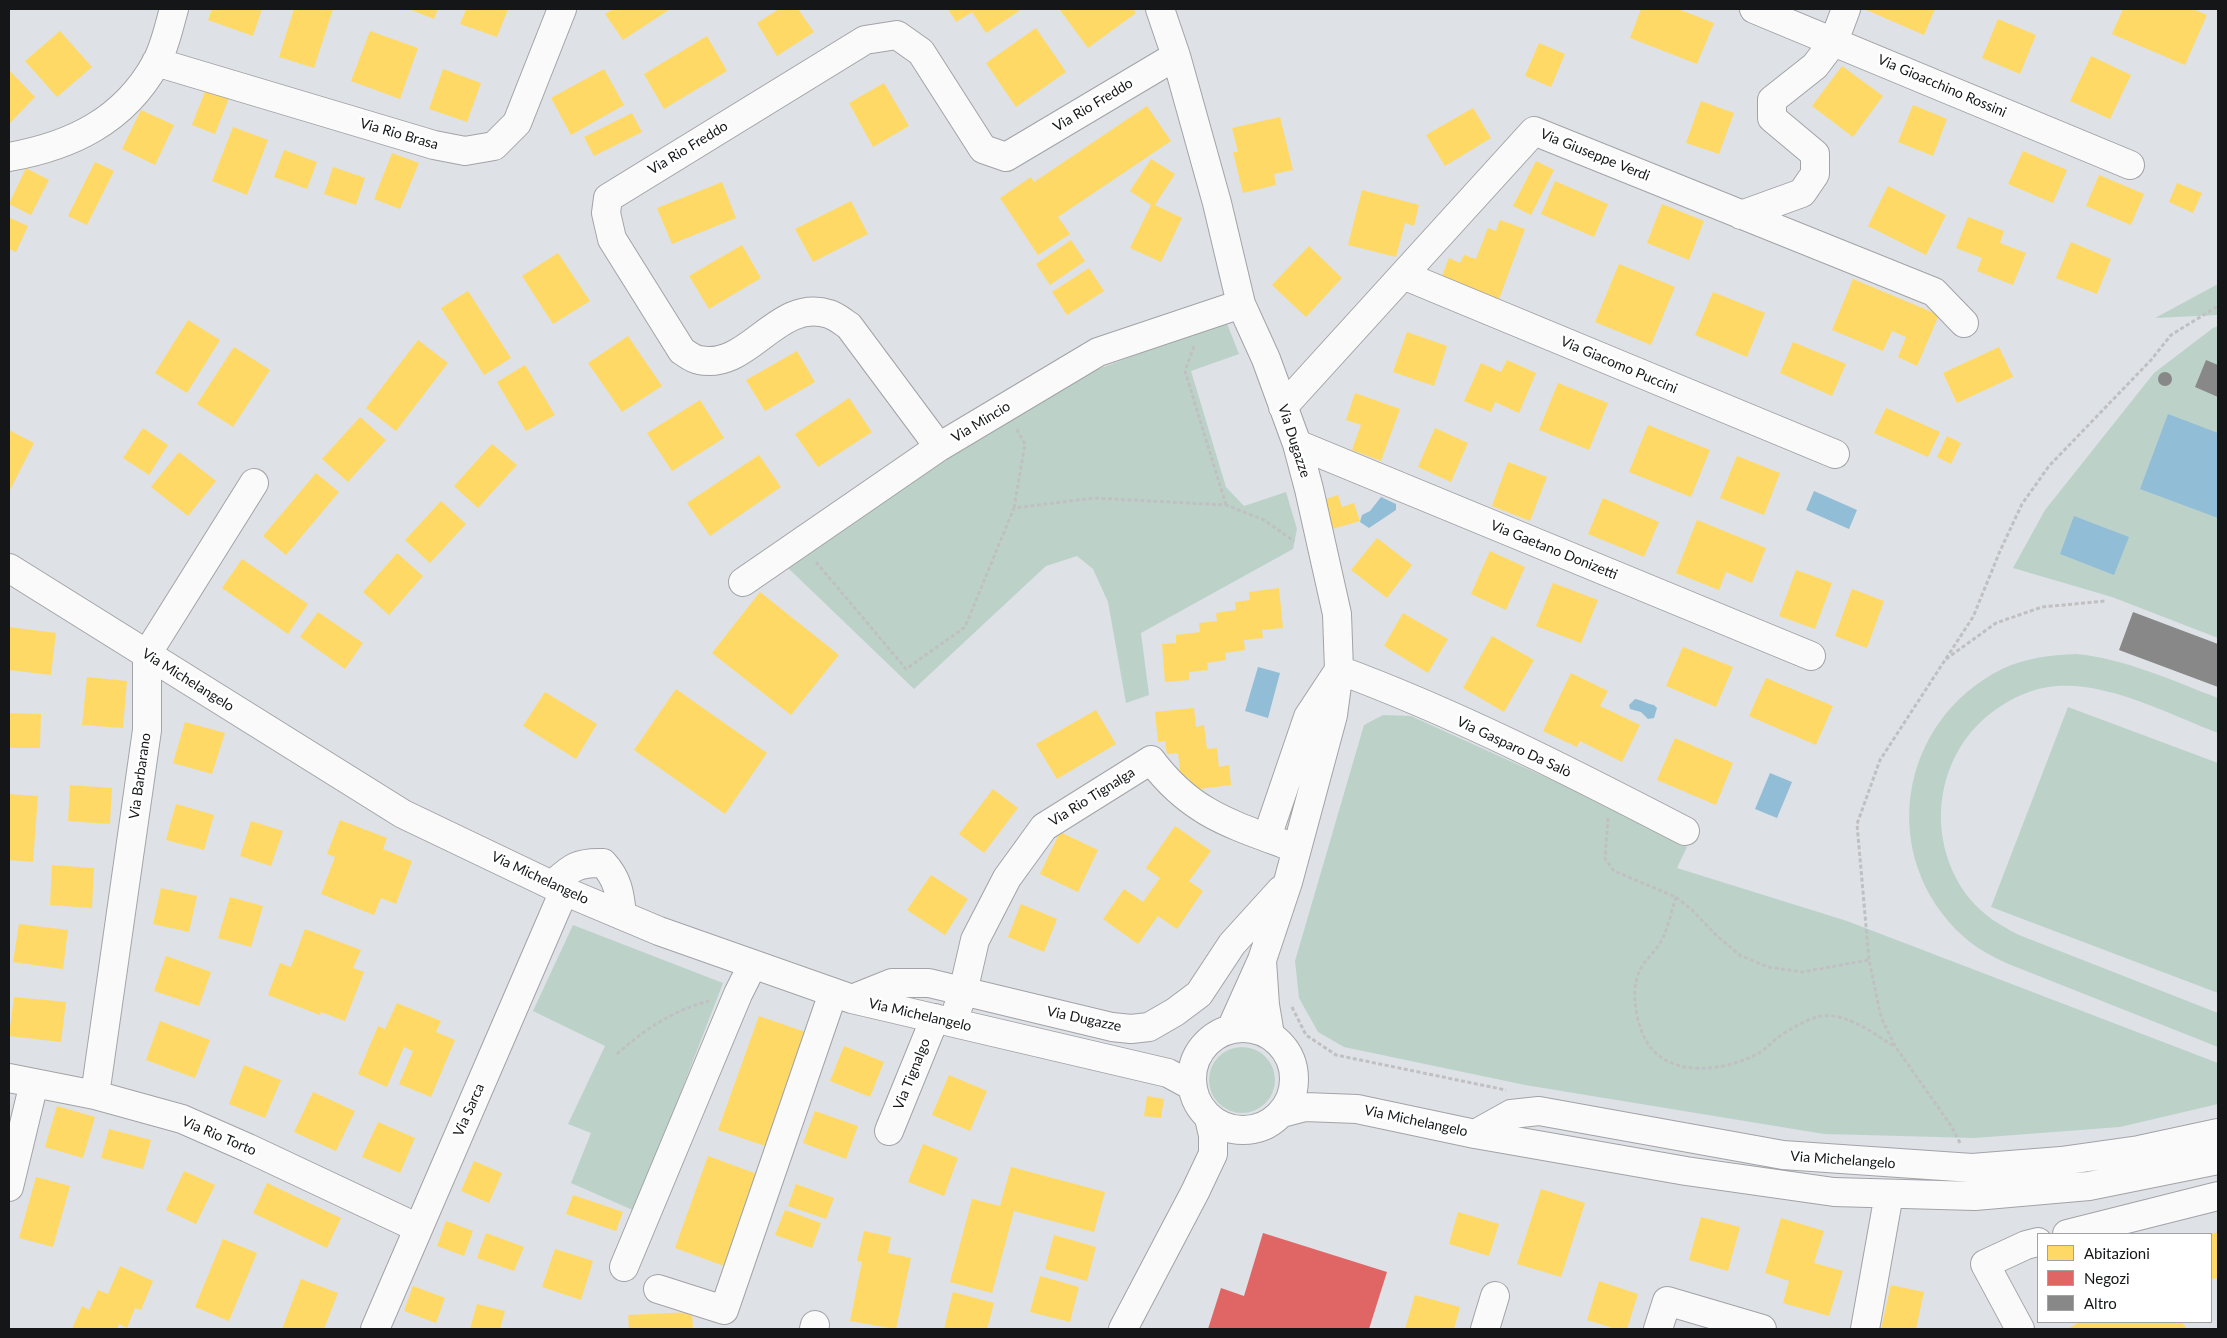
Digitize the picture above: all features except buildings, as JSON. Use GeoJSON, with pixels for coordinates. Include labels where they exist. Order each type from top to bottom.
{"type":"FeatureCollection","features":[{"type":"Feature","properties":{"kind":"street"},"geometry":{"type":"LineString","coordinates":[[9,156],[38,152],[90,132],[131,99],[156,62],[174,9]]}},
{"type":"Feature","properties":{"kind":"street","name":"Via Rio Brasa"},"geometry":{"type":"LineString","coordinates":[[156,62],[434,145],[465,151],[494,146],[517,123],[562,9]]}},
{"type":"Feature","properties":{"kind":"street","name":"Via Dugazze"},"geometry":{"type":"LineString","coordinates":[[1160,9],[1176,56],[1217,203],[1241,304],[1266,359],[1297,444],[1337,614],[1339,670],[1333,715],[1288,882],[1262,960],[1231,1029]]}},
{"type":"Feature","properties":{"kind":"street","name":"Via Gioacchino Rossini"},"geometry":{"type":"LineString","coordinates":[[1754,9],[2130,166]]}},
{"type":"Feature","properties":{"kind":"street"},"geometry":{"type":"LineString","coordinates":[[1741,215],[1802,193],[1815,174],[1815,154],[1772,118],[1772,100],[1816,66],[1834,41],[1846,9]]}},
{"type":"Feature","properties":{"kind":"street","name":"Via Rio Freddo"},"geometry":{"type":"LineString","coordinates":[[939,447],[849,326],[829,314],[813,312],[791,315],[734,354],[712,361],[697,360],[682,351],[612,239],[606,213],[608,198],[865,40],[897,35],[921,52],[983,149],[1006,157],[1176,56]]}},
{"type":"Feature","properties":{"kind":"street","name":"Via Giuseppe Verdi"},"geometry":{"type":"LineString","coordinates":[[1283,407],[1534,131],[1934,292],[1964,323]]}},
{"type":"Feature","properties":{"kind":"street","name":"Via Giacomo Puccini"},"geometry":{"type":"LineString","coordinates":[[1403,275],[1835,454]]}},
{"type":"Feature","properties":{"kind":"street","name":"Via Mincio"},"geometry":{"type":"LineString","coordinates":[[743,582],[939,447],[1098,352],[1241,304]]}},
{"type":"Feature","properties":{"kind":"street","name":"Via Gaetano Donizetti"},"geometry":{"type":"LineString","coordinates":[[1297,444],[1811,656]]}},
{"type":"Feature","properties":{"kind":"street"},"geometry":{"type":"LineString","coordinates":[[147,654],[254,483]]}},
{"type":"Feature","properties":{"kind":"street","name":"Via Michelangelo"},"geometry":{"type":"LineString","coordinates":[[9,568],[403,814],[558,888],[659,931],[842,996],[1168,1073],[1192,1086]]}},
{"type":"Feature","properties":{"kind":"street","name":"Via Barbarano"},"geometry":{"type":"LineString","coordinates":[[95,1095],[147,730],[147,654]]}},
{"type":"Feature","properties":{"kind":"street"},"geometry":{"type":"LineString","coordinates":[[1267,837],[1308,717],[1339,670]]}},
{"type":"Feature","properties":{"kind":"street","name":"Via Gasparo Da Salò"},"geometry":{"type":"LineString","coordinates":[[1339,670],[1473,727],[1610,792],[1685,831]]}},
{"type":"Feature","properties":{"kind":"street","name":"Via Rio Tignalga"},"geometry":{"type":"LineString","coordinates":[[944,1020],[963,992],[975,940],[1007,878],[1044,827],[1151,760],[1163,776],[1194,805],[1229,824],[1297,848]]}},
{"type":"Feature","properties":{"kind":"street"},"geometry":{"type":"LineString","coordinates":[[558,888],[569,870],[586,862],[603,863],[613,874],[620,890],[622,915]]}},
{"type":"Feature","properties":{"kind":"street","name":"Via Dugazze"},"geometry":{"type":"LineString","coordinates":[[842,996],[892,983],[929,983],[1112,1027],[1131,1029],[1149,1026],[1175,1012],[1199,994],[1232,944],[1288,882]]}},
{"type":"Feature","properties":{"kind":"street","name":"Via Sarca"},"geometry":{"type":"LineString","coordinates":[[375,1329],[558,888]]}},
{"type":"Feature","properties":{"kind":"street","name":"Via Dugazze"},"geometry":{"type":"LineString","coordinates":[[1262,960],[1265,1005],[1270,1035]]}},
{"type":"Feature","properties":{"kind":"street"},"geometry":{"type":"LineString","coordinates":[[624,1267],[738,994],[753,964]]}},
{"type":"Feature","properties":{"kind":"street"},"geometry":{"type":"LineString","coordinates":[[658,1289],[724,1310],[842,996]]}},
{"type":"Feature","properties":{"kind":"street","name":"Via Tignalgo"},"geometry":{"type":"LineString","coordinates":[[889,1131],[944,1020]]}},
{"type":"Feature","properties":{"kind":"street"},"geometry":{"type":"LineString","coordinates":[[1123,1329],[1213,1154],[1213,1135],[1209,1118],[1195,1098],[1192,1086],[1194,1062],[1208,1041],[1231,1029],[1251,1028],[1270,1035],[1282,1045],[1291,1059],[1295,1074],[1294,1088],[1290,1101],[1282,1113],[1273,1121],[1250,1130],[1229,1128],[1209,1118]]}},
{"type":"Feature","properties":{"kind":"street","name":"Via Michelangelo"},"geometry":{"type":"LineString","coordinates":[[1126,1063],[1200,1052]]}},
{"type":"Feature","properties":{"kind":"street","name":"Via Michelangelo"},"geometry":{"type":"LineString","coordinates":[[1295,1074],[1357,1109]]}},
{"type":"Feature","properties":{"kind":"street"},"geometry":{"type":"LineString","coordinates":[[9,1187],[21,1080]]}},
{"type":"Feature","properties":{"kind":"street","name":"Via Rio Torto"},"geometry":{"type":"LineString","coordinates":[[21,1080],[95,1095],[182,1119],[418,1228]]}},
{"type":"Feature","properties":{"kind":"street","name":"Via Michelangelo"},"geometry":{"type":"LineString","coordinates":[[1282,1113],[1305,1108],[1357,1109],[1475,1134],[1686,1171],[1834,1192],[1975,1196],[2088,1186],[2218,1160]]}},
{"type":"Feature","properties":{"kind":"street","name":"Via Michelangelo"},"geometry":{"type":"LineString","coordinates":[[1475,1134],[1511,1114],[1539,1111],[1783,1155],[1972,1168],[2061,1161],[2129,1152],[2218,1133]]}},
{"type":"Feature","properties":{"kind":"street"},"geometry":{"type":"LineString","coordinates":[[1195,1192],[1250,1130]]}},
{"type":"Feature","properties":{"kind":"street"},"geometry":{"type":"LineString","coordinates":[[1865,1329],[1889,1194]]}},
{"type":"Feature","properties":{"kind":"street"},"geometry":{"type":"LineString","coordinates":[[2071,1233],[2218,1196]]}},
{"type":"Feature","properties":{"kind":"street"},"geometry":{"type":"LineString","coordinates":[[2020,1329],[1985,1264],[2026,1245],[2037,1242]]}},
{"type":"Feature","properties":{"kind":"street"},"geometry":{"type":"LineString","coordinates":[[1485,1329],[1496,1296]]}},
{"type":"Feature","properties":{"kind":"street"},"geometry":{"type":"LineString","coordinates":[[1658,1329],[1667,1301],[1762,1329]]}},
{"type":"Feature","properties":{"kind":"path"},"geometry":{"type":"LineString","coordinates":[[1972,1168],[1952,1127],[1895,1046],[1881,1016],[1869,960],[1857,824],[1880,760],[1973,617],[2022,504],[2049,466],[2145,366],[2171,335],[2218,306]]}},
{"type":"Feature","properties":{"kind":"path"},"geometry":{"type":"LineString","coordinates":[[1205,315],[1185,372],[1226,505]]}},
{"type":"Feature","properties":{"kind":"path"},"geometry":{"type":"LineString","coordinates":[[800,543],[906,669],[965,627],[1014,508],[1025,444],[1004,408]]}},
{"type":"Feature","properties":{"kind":"path"},"geometry":{"type":"LineString","coordinates":[[1014,508],[1094,498],[1226,505],[1264,520],[1298,544]]}},
{"type":"Feature","properties":{"kind":"path"},"geometry":{"type":"LineString","coordinates":[[1943,661],[1996,623],[2042,607],[2105,600]]}},
{"type":"Feature","properties":{"kind":"path"},"geometry":{"type":"LineString","coordinates":[[1610,792],[1605,859],[1614,871],[1676,897],[1741,956],[1768,967],[1802,972],[1869,960]]}},
{"type":"Feature","properties":{"kind":"path"},"geometry":{"type":"LineString","coordinates":[[1676,897],[1659,944],[1644,961],[1636,982],[1636,1006],[1641,1033],[1653,1051],[1674,1065],[1696,1069],[1722,1067],[1759,1053],[1781,1035],[1817,1017],[1837,1016],[1895,1046]]}},
{"type":"Feature","properties":{"kind":"path"},"geometry":{"type":"LineString","coordinates":[[617,1054],[637,1036],[675,1012],[738,994]]}},
{"type":"Feature","properties":{"kind":"path"},"geometry":{"type":"LineString","coordinates":[[1291,1005],[1306,1035],[1336,1055],[1508,1090]]}},
{"type":"Feature","properties":{"kind":"green space"},"geometry":{"type":"Polygon","coordinates":[[[2218,284],[2218,315],[2155,318],[2218,284]]]}},
{"type":"Feature","properties":{"kind":"green space"},"geometry":{"type":"Polygon","coordinates":[[[1226,321],[1239,354],[1191,371],[1226,487],[1244,506],[1286,492],[1297,529],[1293,549],[1141,633],[1149,695],[1126,703],[1108,602],[1093,569],[1077,556],[1046,566],[914,689],[787,567],[930,470],[1085,374],[1226,321]]]}},
{"type":"Feature","properties":{"kind":"green space"},"geometry":{"type":"Polygon","coordinates":[[[2218,326],[2218,638],[2112,597],[2013,568],[2045,510],[2154,373],[2218,326]]]}},
{"type":"Feature","properties":{"kind":"green space"},"geometry":{"type":"Polygon","coordinates":[[[2076,654],[2131,665],[2218,698],[2218,733],[2138,701],[2097,689],[2056,686],[2038,689],[2021,695],[1991,713],[1972,732],[1957,753],[1947,777],[1942,802],[1942,827],[1946,853],[1956,877],[1970,899],[1986,915],[2006,928],[2019,935],[2218,1013],[2218,1047],[2006,963],[1984,952],[1964,937],[1936,905],[1918,869],[1910,831],[1911,793],[1921,756],[1940,722],[1967,692],[2002,669],[2038,658],[2076,654]]]}},
{"type":"Feature","properties":{"kind":"green space"},"geometry":{"type":"Polygon","coordinates":[[[2068,707],[2218,763],[2218,993],[1991,907],[2068,707]]]}},
{"type":"Feature","properties":{"kind":"green space"},"geometry":{"type":"Polygon","coordinates":[[[1383,715],[1411,716],[1596,800],[1687,847],[1677,868],[1847,921],[2218,1063],[2218,1104],[2120,1127],[1975,1138],[1824,1134],[1525,1085],[1344,1047],[1318,1032],[1299,998],[1295,961],[1364,725],[1383,715]]]}},
{"type":"Feature","properties":{"kind":"green space"},"geometry":{"type":"Polygon","coordinates":[[[573,925],[723,983],[635,1211],[571,1183],[591,1133],[568,1124],[605,1046],[533,1011],[573,925]]]}},
{"type":"Feature","properties":{"kind":"green space"},"geometry":{"type":"Polygon","coordinates":[[[1242,1047],[1255,1050],[1265,1057],[1272,1067],[1275,1080],[1272,1093],[1265,1103],[1255,1110],[1242,1113],[1229,1110],[1219,1103],[1212,1093],[1209,1080],[1212,1067],[1219,1057],[1229,1050],[1242,1047]]]}},
{"type":"Feature","properties":{"kind":"water"},"geometry":{"type":"Polygon","coordinates":[[[2168,414],[2218,433],[2218,518],[2140,489],[2168,414]]]}},
{"type":"Feature","properties":{"kind":"water"},"geometry":{"type":"Polygon","coordinates":[[[1814,491],[1857,510],[1849,529],[1806,510],[1814,491]]]}},
{"type":"Feature","properties":{"kind":"water"},"geometry":{"type":"Polygon","coordinates":[[[1381,497],[1396,504],[1396,510],[1369,528],[1360,522],[1362,515],[1370,511],[1381,497]]]}},
{"type":"Feature","properties":{"kind":"water"},"geometry":{"type":"Polygon","coordinates":[[[2074,516],[2129,537],[2114,575],[2060,554],[2074,516]]]}},
{"type":"Feature","properties":{"kind":"water"},"geometry":{"type":"Polygon","coordinates":[[[1258,667],[1280,673],[1268,718],[1245,711],[1258,667]]]}},
{"type":"Feature","properties":{"kind":"water"},"geometry":{"type":"Polygon","coordinates":[[[1635,699],[1654,705],[1657,708],[1654,718],[1648,719],[1641,712],[1630,709],[1629,705],[1635,699]]]}},
{"type":"Feature","properties":{"kind":"water"},"geometry":{"type":"Polygon","coordinates":[[[1770,773],[1792,782],[1777,818],[1755,809],[1770,773]]]}}]}
